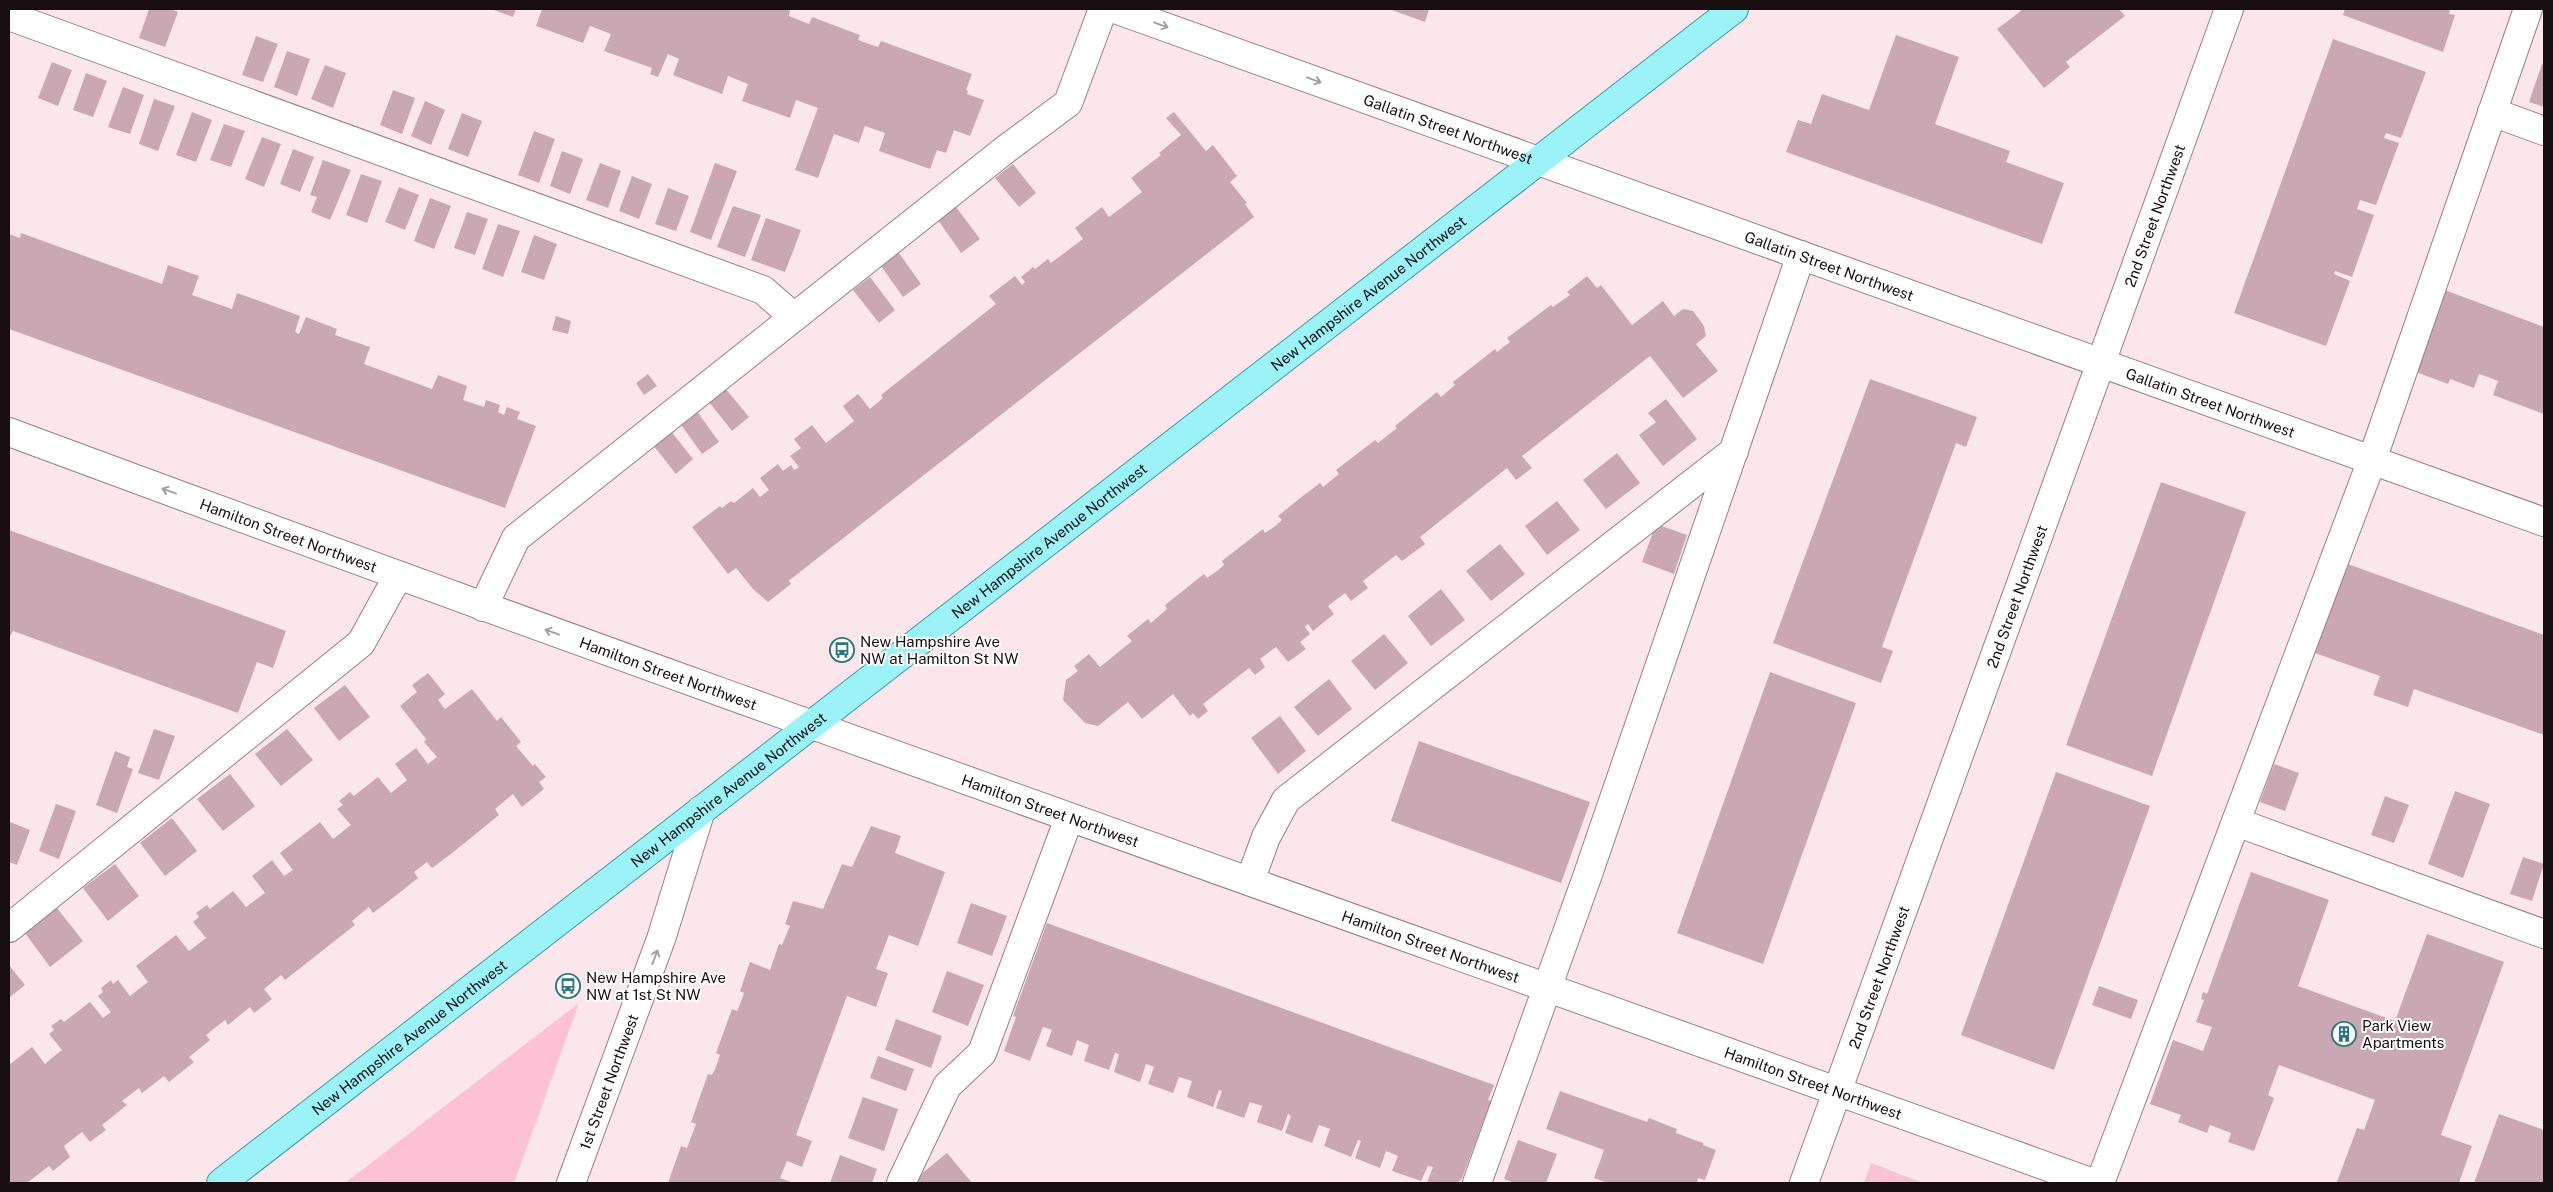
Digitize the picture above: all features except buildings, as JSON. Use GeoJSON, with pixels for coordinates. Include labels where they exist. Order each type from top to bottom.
{"type":"FeatureCollection","features":[{"type":"Feature","properties":{"kind":"main road","name":"New Hampshire Avenue Northwest"},"geometry":{"type":"LineString","coordinates":[[222,1183],[1734,9]]}},
{"type":"Feature","properties":{"kind":"street"},"geometry":{"type":"LineString","coordinates":[[483,607],[516,538],[1006,148],[1068,103],[1103,9]]}},
{"type":"Feature","properties":{"kind":"street","name":"Gallatin Street Northwest"},"geometry":{"type":"LineString","coordinates":[[1115,9],[2544,522]]}},
{"type":"Feature","properties":{"kind":"street","name":"2nd Street Northwest"},"geometry":{"type":"LineString","coordinates":[[1804,1183],[2229,9]]}},
{"type":"Feature","properties":{"kind":"street"},"geometry":{"type":"LineString","coordinates":[[2100,1183],[2372,460],[2528,9]]}},
{"type":"Feature","properties":{"kind":"street"},"geometry":{"type":"LineString","coordinates":[[9,16],[763,290],[794,317]]}},
{"type":"Feature","properties":{"kind":"street"},"geometry":{"type":"LineString","coordinates":[[2492,112],[2544,131]]}},
{"type":"Feature","properties":{"kind":"street"},"geometry":{"type":"LineString","coordinates":[[1477,1183],[1547,988],[1801,255]]}},
{"type":"Feature","properties":{"kind":"street","name":"Hamilton Street Northwest"},"geometry":{"type":"LineString","coordinates":[[9,432],[812,726],[2093,1183]]}},
{"type":"Feature","properties":{"kind":"street"},"geometry":{"type":"LineString","coordinates":[[1250,881],[1266,837],[1286,800],[1734,451]]}},
{"type":"Feature","properties":{"kind":"street"},"geometry":{"type":"LineString","coordinates":[[9,928],[19,906],[361,644],[398,576]]}},
{"type":"Feature","properties":{"kind":"street","name":"1st Street Northwest"},"geometry":{"type":"LineString","coordinates":[[571,1183],[661,939],[701,810]]}},
{"type":"Feature","properties":{"kind":"street"},"geometry":{"type":"LineString","coordinates":[[901,1183],[947,1086],[982,1053],[1069,818]]}},
{"type":"Feature","properties":{"kind":"street"},"geometry":{"type":"LineString","coordinates":[[2236,822],[2544,934]]}},
{"type":"Feature","properties":{"kind":"shaded area"},"geometry":{"type":"Polygon","coordinates":[[[579,1003],[514,1183],[345,1183],[579,1003]]]}},
{"type":"Feature","properties":{"kind":"shaded area"},"geometry":{"type":"Polygon","coordinates":[[[1871,1163],[1923,1183],[1864,1183],[1871,1163]]]}},
{"type":"Feature","properties":{"kind":"place","name":"New Hampshire Ave NW at Hamilton St NW"},"geometry":{"type":"Point","coordinates":[842,650]}},
{"type":"Feature","properties":{"kind":"place","name":"New Hampshire Ave NW at 1st St NW"},"geometry":{"type":"Point","coordinates":[568,986]}},
{"type":"Feature","properties":{"kind":"place","name":"Park View Apartments"},"geometry":{"type":"Point","coordinates":[2344,1034]}}]}
